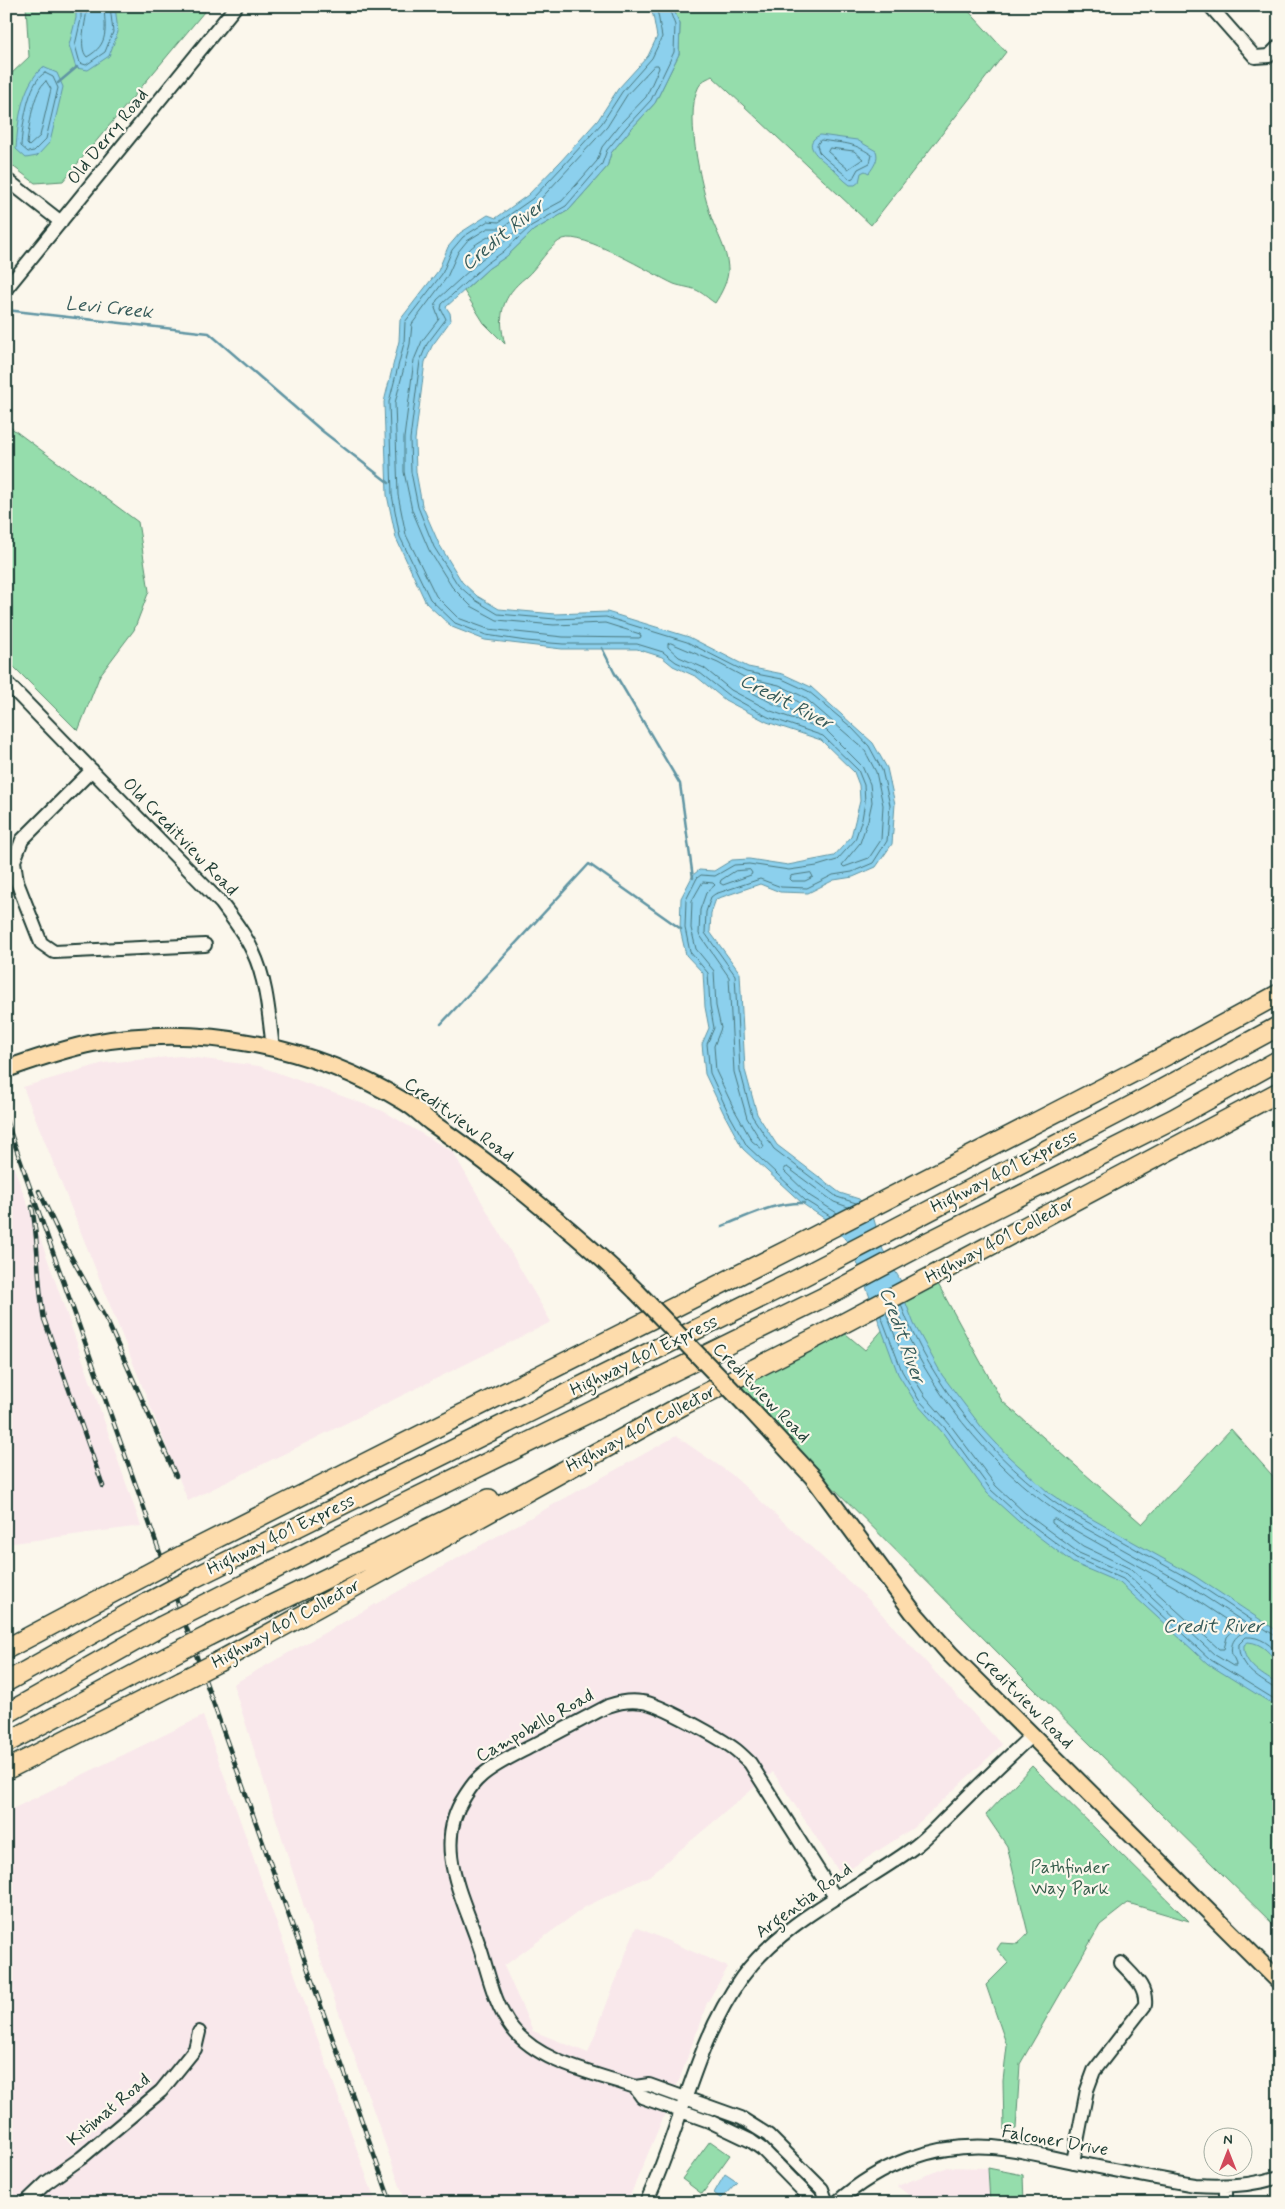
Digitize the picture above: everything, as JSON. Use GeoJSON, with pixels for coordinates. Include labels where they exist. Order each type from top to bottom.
{"type":"FeatureCollection","features":[{"type":"Feature","properties":{"kind":"highway"},"geometry":{"type":"LineString","coordinates":[[6,1649],[187,1553],[907,1189],[1167,1055],[1279,994]]}},
{"type":"Feature","properties":{"kind":"highway","name":"Highway 401 Express"},"geometry":{"type":"LineString","coordinates":[[6,1682],[192,1579],[811,1272],[1132,1106],[1279,1026]]}},
{"type":"Feature","properties":{"kind":"highway","name":"Highway 401 Express"},"geometry":{"type":"LineString","coordinates":[[6,1714],[202,1606],[389,1511],[824,1297],[924,1244],[1174,1119],[1279,1060]]}},
{"type":"Feature","properties":{"kind":"highway","name":"Highway 401 Collector"},"geometry":{"type":"LineString","coordinates":[[6,1770],[220,1661],[686,1404],[829,1331],[1279,1092]]}},
{"type":"Feature","properties":{"kind":"highway"},"geometry":{"type":"LineString","coordinates":[[6,1742],[210,1635],[686,1404]]}},
{"type":"Feature","properties":{"kind":"main road","name":"Creditview Road"},"geometry":{"type":"LineString","coordinates":[[6,1069],[92,1043],[172,1036],[212,1038],[273,1048],[327,1064],[406,1103],[479,1156],[571,1231],[636,1291],[813,1477],[913,1612],[950,1654],[1279,1981]]}},
{"type":"Feature","properties":{"kind":"street","name":"Old Derry Road"},"geometry":{"type":"LineString","coordinates":[[6,289],[236,6]]}},
{"type":"Feature","properties":{"kind":"street"},"geometry":{"type":"LineString","coordinates":[[1210,6],[1256,57],[1269,56],[1279,46]]}},
{"type":"Feature","properties":{"kind":"street"},"geometry":{"type":"LineString","coordinates":[[6,180],[61,222]]}},
{"type":"Feature","properties":{"kind":"street","name":"Old Creditview Road"},"geometry":{"type":"LineString","coordinates":[[6,682],[222,903],[242,930],[254,954],[263,983],[273,1048]]}},
{"type":"Feature","properties":{"kind":"street"},"geometry":{"type":"LineString","coordinates":[[92,770],[22,840],[14,861],[17,882],[41,943],[54,952],[205,945]]}},
{"type":"Feature","properties":{"kind":"street","name":"Campobello Road"},"geometry":{"type":"LineString","coordinates":[[827,2203],[822,2189],[768,2134],[741,2118],[649,2085],[635,2086],[551,2058],[535,2048],[512,2028],[495,1996],[452,1873],[450,1851],[454,1816],[464,1796],[479,1778],[513,1756],[608,1706],[626,1702],[654,1704],[736,1750],[750,1763],[835,1897]]}},
{"type":"Feature","properties":{"kind":"street","name":"Argentia Road"},"geometry":{"type":"LineString","coordinates":[[646,2203],[660,2172],[717,2017],[742,1977],[766,1948],[835,1897],[914,1848],[1031,1736]]}},
{"type":"Feature","properties":{"kind":"street"},"geometry":{"type":"LineString","coordinates":[[1073,2162],[1087,2090],[1094,2071],[1145,2006],[1146,1996],[1144,1988],[1121,1963]]}},
{"type":"Feature","properties":{"kind":"street","name":"Kitimat Road"},"geometry":{"type":"LineString","coordinates":[[25,2203],[46,2183],[81,2158],[161,2091],[195,2049],[199,2032]]}},
{"type":"Feature","properties":{"kind":"street","name":"Campobello Road"},"geometry":{"type":"LineString","coordinates":[[635,2086],[642,2097],[734,2132],[751,2141],[762,2149],[817,2203]]}},
{"type":"Feature","properties":{"kind":"street","name":"Falconer Drive"},"geometry":{"type":"LineString","coordinates":[[836,2203],[857,2186],[884,2169],[926,2153],[946,2149],[994,2147],[1196,2185],[1226,2186],[1250,2184],[1279,2177]]}},
{"type":"Feature","properties":{"kind":"street"},"geometry":{"type":"LineString","coordinates":[[1226,2186],[1226,2203]]}},
{"type":"Feature","properties":{"kind":"shaded area"},"geometry":{"type":"Polygon","coordinates":[[[180,1056],[259,1066],[383,1111],[453,1152],[551,1322],[188,1501],[23,1087],[104,1063],[180,1056]]]}},
{"type":"Feature","properties":{"kind":"shaded area"},"geometry":{"type":"Polygon","coordinates":[[[6,1146],[44,1249],[141,1526],[6,1544],[6,1146]]]}},
{"type":"Feature","properties":{"kind":"shaded area"},"geometry":{"type":"Polygon","coordinates":[[[676,1436],[731,1474],[867,1598],[1002,1745],[913,1828],[841,1875],[773,1772],[649,1876],[585,1907],[504,1966],[533,2031],[588,2053],[636,1927],[728,1967],[707,2003],[680,2078],[627,2203],[406,2203],[326,1976],[233,1684],[676,1436]]]}},
{"type":"Feature","properties":{"kind":"shaded area"},"geometry":{"type":"Polygon","coordinates":[[[203,1716],[376,2203],[6,2203],[6,1812],[203,1716]]]}},
{"type":"Feature","properties":{"kind":"shaded area"},"geometry":{"type":"Polygon","coordinates":[[[948,2167],[988,2168],[990,2203],[919,2203],[897,2186],[948,2167]]]}},
{"type":"Feature","properties":{"kind":"green space"},"geometry":{"type":"Polygon","coordinates":[[[26,6],[209,6],[63,181],[35,183],[6,161],[6,85],[11,74],[29,57],[26,6]]]}},
{"type":"Feature","properties":{"kind":"green space"},"geometry":{"type":"Polygon","coordinates":[[[672,6],[964,6],[1006,52],[871,225],[712,76],[706,79],[702,82],[696,93],[693,109],[693,127],[695,148],[707,204],[724,248],[728,268],[726,282],[715,303],[697,290],[674,284],[601,247],[573,238],[563,239],[548,251],[530,273],[511,291],[502,315],[505,344],[484,323],[464,291],[489,268],[507,256],[534,230],[569,210],[607,167],[611,153],[655,103],[679,54],[680,24],[672,6]]]}},
{"type":"Feature","properties":{"kind":"green space"},"geometry":{"type":"Polygon","coordinates":[[[6,424],[138,522],[149,591],[134,630],[100,675],[78,731],[6,659],[6,424]]]}},
{"type":"Feature","properties":{"kind":"green space"},"geometry":{"type":"Polygon","coordinates":[[[932,1273],[1002,1401],[1142,1524],[1231,1429],[1279,1483],[1279,1930],[1030,1685],[734,1388],[846,1334],[865,1350],[932,1273]]]}},
{"type":"Feature","properties":{"kind":"green space","name":"Pathfinder Way Park"},"geometry":{"type":"Polygon","coordinates":[[[1032,1766],[1189,1921],[1128,1903],[1100,1925],[1020,2064],[1016,2129],[1004,2130],[1003,2081],[1007,2046],[986,1985],[1008,1963],[997,1949],[1001,1943],[1018,1944],[1028,1933],[1007,1846],[986,1815],[1032,1766]]]}},
{"type":"Feature","properties":{"kind":"green space"},"geometry":{"type":"Polygon","coordinates":[[[710,2141],[730,2155],[702,2194],[682,2179],[710,2141]]]}},
{"type":"Feature","properties":{"kind":"green space"},"geometry":{"type":"Polygon","coordinates":[[[988,2168],[1023,2175],[1024,2203],[990,2203],[988,2168]]]}},
{"type":"Feature","properties":{"kind":"water"},"geometry":{"type":"Polygon","coordinates":[[[76,6],[115,6],[118,32],[109,56],[88,70],[76,68],[69,45],[76,18],[76,6]]]}},
{"type":"Feature","properties":{"kind":"water","name":"Credit River"},"geometry":{"type":"Polygon","coordinates":[[[648,6],[672,6],[680,24],[679,54],[655,103],[611,153],[607,167],[569,210],[534,230],[507,256],[489,268],[446,307],[450,313],[451,320],[432,346],[425,362],[415,440],[416,472],[422,505],[439,544],[462,582],[477,596],[499,609],[555,614],[607,612],[689,637],[748,667],[783,674],[811,687],[873,743],[887,768],[895,804],[892,844],[876,867],[853,877],[834,880],[808,893],[780,892],[760,884],[716,899],[711,913],[710,932],[740,973],[745,1070],[757,1114],[777,1145],[840,1193],[859,1199],[872,1213],[883,1250],[902,1283],[902,1293],[914,1324],[942,1375],[983,1429],[1009,1457],[1048,1492],[1067,1505],[1196,1577],[1279,1632],[1279,1666],[1270,1653],[1258,1644],[1248,1642],[1244,1645],[1244,1652],[1251,1664],[1261,1674],[1279,1685],[1279,1708],[1208,1664],[1120,1583],[1073,1563],[1018,1521],[987,1493],[943,1433],[916,1403],[898,1374],[851,1246],[831,1223],[803,1204],[743,1149],[705,1074],[702,1044],[709,1028],[705,1007],[703,973],[686,955],[680,929],[681,898],[693,875],[699,870],[714,871],[732,860],[749,859],[788,865],[834,856],[851,837],[860,801],[859,785],[854,772],[821,740],[767,722],[725,700],[697,677],[673,666],[662,657],[637,649],[562,649],[485,640],[452,627],[426,603],[396,538],[387,495],[384,402],[399,341],[400,320],[438,271],[448,247],[460,233],[488,215],[496,218],[528,195],[598,120],[618,89],[648,56],[657,37],[653,15],[648,6]]]}},
{"type":"Feature","properties":{"kind":"water"},"geometry":{"type":"Polygon","coordinates":[[[43,67],[57,73],[63,87],[50,142],[37,156],[26,158],[16,149],[22,105],[30,84],[43,67]]]}},
{"type":"Feature","properties":{"kind":"water"},"geometry":{"type":"Polygon","coordinates":[[[820,135],[857,140],[876,151],[876,160],[869,173],[865,171],[861,173],[859,182],[855,185],[847,183],[812,148],[811,143],[820,135]]]}},
{"type":"Feature","properties":{"kind":"water"},"geometry":{"type":"Polygon","coordinates":[[[725,2174],[737,2182],[721,2199],[714,2193],[725,2174]]]}},
{"type":"Feature","properties":{"kind":"waterway"},"geometry":{"type":"LineString","coordinates":[[58,83],[77,67]]}},
{"type":"Feature","properties":{"kind":"waterway","name":"Levi Creek"},"geometry":{"type":"LineString","coordinates":[[6,310],[209,333],[321,430],[389,483]]}},
{"type":"Feature","properties":{"kind":"waterway","name":"Credit River"},"geometry":{"type":"LineString","coordinates":[[602,648],[614,672],[680,784],[693,878]]}},
{"type":"Feature","properties":{"kind":"waterway"},"geometry":{"type":"LineString","coordinates":[[441,1024],[589,864],[681,929]]}},
{"type":"Feature","properties":{"kind":"waterway"},"geometry":{"type":"LineString","coordinates":[[722,1226],[772,1207],[804,1203]]}},
{"type":"Feature","properties":{"kind":"railway"},"geometry":{"type":"LineString","coordinates":[[6,1120],[391,2203]]}},
{"type":"Feature","properties":{"kind":"railway"},"geometry":{"type":"LineString","coordinates":[[39,1191],[63,1242],[108,1323],[176,1476]]}},
{"type":"Feature","properties":{"kind":"railway"},"geometry":{"type":"LineString","coordinates":[[32,1207],[44,1319],[103,1486]]}}]}
